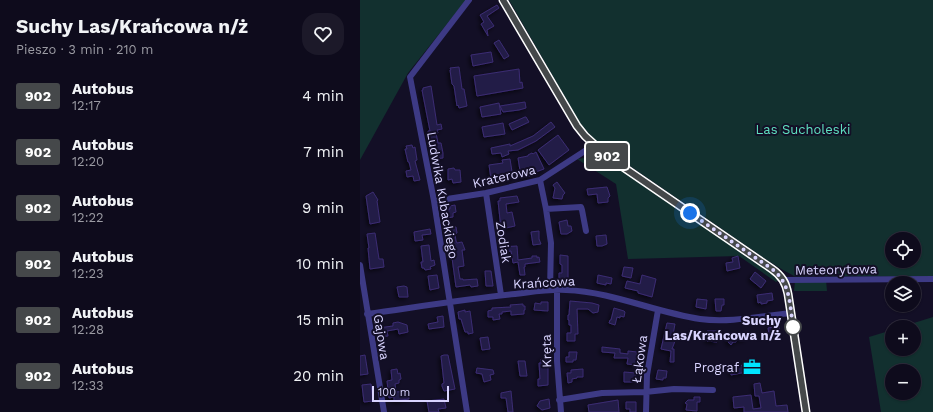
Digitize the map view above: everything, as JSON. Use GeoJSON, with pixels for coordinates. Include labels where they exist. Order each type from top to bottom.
{"type":"FeatureCollection","features":[{"type":"Feature","properties":{"kind":"street","name":"Ludwika Kubackiego"},"geometry":{"type":"LineString","coordinates":[[467,412],[434,201],[410,77],[468,0]]}},
{"type":"Feature","properties":{"kind":"street","name":"Meteorytowa"},"geometry":{"type":"LineString","coordinates":[[503,0],[577,126],[594,145],[616,162],[772,269],[784,280],[933,279]]}},
{"type":"Feature","properties":{"kind":"street","name":"Kraterowa"},"geometry":{"type":"LineString","coordinates":[[434,201],[486,193],[540,180],[594,145]]}},
{"type":"Feature","properties":{"kind":"street","name":"Kręta"},"geometry":{"type":"LineString","coordinates":[[540,180],[546,209],[551,249],[559,400],[561,412]]}},
{"type":"Feature","properties":{"kind":"street","name":"Zodiak"},"geometry":{"type":"LineString","coordinates":[[486,193],[501,295]]}},
{"type":"Feature","properties":{"kind":"street"},"geometry":{"type":"LineString","coordinates":[[546,209],[580,207],[582,210],[586,231]]}},
{"type":"Feature","properties":{"kind":"street","name":"Gajowa"},"geometry":{"type":"LineString","coordinates":[[360,265],[384,412]]}},
{"type":"Feature","properties":{"kind":"street"},"geometry":{"type":"LineString","coordinates":[[784,280],[787,289],[806,412]]}},
{"type":"Feature","properties":{"kind":"street","name":"Krańcowa"},"geometry":{"type":"LineString","coordinates":[[367,314],[501,295],[553,290],[577,290],[604,294],[658,310],[714,320],[791,313]]}},
{"type":"Feature","properties":{"kind":"street","name":"Łąkowa"},"geometry":{"type":"LineString","coordinates":[[646,412],[649,360],[658,310]]}},
{"type":"Feature","properties":{"kind":"street"},"geometry":{"type":"LineString","coordinates":[[559,400],[602,393],[646,392],[674,389],[713,390]]}},
{"type":"Feature","properties":{"kind":"green space"},"geometry":{"type":"Polygon","coordinates":[[[360,0],[466,0],[408,73],[360,160],[360,0]]]}},
{"type":"Feature","properties":{"kind":"green space","name":"Las Sucholeski"},"geometry":{"type":"Polygon","coordinates":[[[509,0],[933,0],[933,277],[796,277],[764,258],[598,144],[580,123],[509,0]]]}},
{"type":"Feature","properties":{"kind":"green space"},"geometry":{"type":"Polygon","coordinates":[[[600,156],[780,279],[776,282],[739,256],[628,259],[616,184],[577,159],[600,156]]]}},
{"type":"Feature","properties":{"kind":"green space"},"geometry":{"type":"Polygon","coordinates":[[[826,280],[827,291],[794,291],[795,282],[826,280]]]}},
{"type":"Feature","properties":{"kind":"green space"},"geometry":{"type":"Polygon","coordinates":[[[933,317],[933,412],[881,412],[869,337],[885,332],[885,356],[921,356],[921,321],[933,317]]]}},
{"type":"Feature","properties":{"kind":"building"},"geometry":{"type":"Polygon","coordinates":[[[497,5],[499,8],[487,16],[494,26],[487,30],[488,36],[481,24],[484,22],[480,15],[497,5]]]}},
{"type":"Feature","properties":{"kind":"building"},"geometry":{"type":"Polygon","coordinates":[[[499,40],[509,56],[504,59],[494,43],[499,40]]]}},
{"type":"Feature","properties":{"kind":"building"},"geometry":{"type":"Polygon","coordinates":[[[491,52],[493,62],[473,66],[471,55],[491,52]]]}},
{"type":"Feature","properties":{"kind":"building"},"geometry":{"type":"Polygon","coordinates":[[[459,67],[462,89],[464,89],[467,106],[459,108],[458,105],[457,106],[454,86],[452,84],[450,68],[459,67]]]}},
{"type":"Feature","properties":{"kind":"building"},"geometry":{"type":"Polygon","coordinates":[[[519,69],[520,83],[522,82],[523,88],[477,96],[474,76],[519,69]]]}},
{"type":"Feature","properties":{"kind":"building"},"geometry":{"type":"Polygon","coordinates":[[[431,86],[437,125],[441,124],[442,129],[437,130],[438,133],[436,133],[438,143],[441,143],[443,153],[443,158],[434,159],[422,90],[423,88],[431,86]]]}},
{"type":"Feature","properties":{"kind":"building"},"geometry":{"type":"Polygon","coordinates":[[[525,102],[526,108],[519,110],[503,112],[500,106],[525,102]]]}},
{"type":"Feature","properties":{"kind":"building"},"geometry":{"type":"Polygon","coordinates":[[[499,103],[501,114],[482,117],[480,107],[499,103]]]}},
{"type":"Feature","properties":{"kind":"building"},"geometry":{"type":"Polygon","coordinates":[[[525,117],[529,122],[512,130],[509,124],[525,117]]]}},
{"type":"Feature","properties":{"kind":"building"},"geometry":{"type":"Polygon","coordinates":[[[551,122],[555,127],[536,141],[518,150],[508,151],[509,154],[502,157],[501,153],[492,154],[491,148],[510,144],[510,146],[533,136],[551,122]]]}},
{"type":"Feature","properties":{"kind":"building"},"geometry":{"type":"Polygon","coordinates":[[[503,123],[505,134],[484,137],[482,127],[503,123]]]}},
{"type":"Feature","properties":{"kind":"building"},"geometry":{"type":"Polygon","coordinates":[[[558,135],[569,150],[549,165],[538,150],[558,135]]]}},
{"type":"Feature","properties":{"kind":"building"},"geometry":{"type":"Polygon","coordinates":[[[412,145],[413,148],[415,147],[417,160],[415,161],[420,180],[414,181],[413,176],[407,177],[406,171],[411,170],[405,149],[407,149],[406,146],[412,145]]]}},
{"type":"Feature","properties":{"kind":"building"},"geometry":{"type":"Polygon","coordinates":[[[536,152],[544,169],[530,174],[530,176],[521,177],[518,158],[528,156],[536,152]]]}},
{"type":"Feature","properties":{"kind":"building"},"geometry":{"type":"Polygon","coordinates":[[[510,159],[513,178],[505,179],[505,177],[491,179],[489,165],[503,163],[502,160],[510,159]]]}},
{"type":"Feature","properties":{"kind":"building"},"geometry":{"type":"Polygon","coordinates":[[[454,168],[455,170],[460,170],[461,182],[453,183],[452,179],[448,180],[448,169],[454,168]]]}},
{"type":"Feature","properties":{"kind":"building"},"geometry":{"type":"Polygon","coordinates":[[[557,182],[565,193],[562,199],[553,198],[555,188],[553,185],[557,182]]]}},
{"type":"Feature","properties":{"kind":"building"},"geometry":{"type":"Polygon","coordinates":[[[607,187],[610,196],[608,198],[608,202],[598,203],[597,194],[588,195],[587,189],[607,187]]]}},
{"type":"Feature","properties":{"kind":"building"},"geometry":{"type":"Polygon","coordinates":[[[373,192],[378,200],[380,222],[370,224],[366,196],[373,192]]]}},
{"type":"Feature","properties":{"kind":"building"},"geometry":{"type":"Polygon","coordinates":[[[517,196],[519,202],[506,204],[507,213],[512,212],[515,226],[501,229],[498,201],[500,201],[500,198],[517,196]]]}},
{"type":"Feature","properties":{"kind":"building"},"geometry":{"type":"Polygon","coordinates":[[[455,205],[456,212],[453,213],[453,217],[446,218],[444,210],[450,209],[450,206],[455,205]]]}},
{"type":"Feature","properties":{"kind":"building"},"geometry":{"type":"Polygon","coordinates":[[[567,220],[568,226],[571,226],[572,231],[567,234],[561,234],[559,222],[567,220]]]}},
{"type":"Feature","properties":{"kind":"building"},"geometry":{"type":"Polygon","coordinates":[[[456,227],[456,241],[457,243],[462,242],[465,250],[462,250],[464,266],[458,267],[460,279],[477,279],[478,286],[471,287],[470,285],[456,287],[452,258],[455,258],[454,247],[450,248],[447,228],[456,227]]]}},
{"type":"Feature","properties":{"kind":"building"},"geometry":{"type":"Polygon","coordinates":[[[430,229],[431,234],[422,235],[423,240],[415,241],[414,232],[430,229]]]}},
{"type":"Feature","properties":{"kind":"building"},"geometry":{"type":"Polygon","coordinates":[[[539,231],[539,239],[541,244],[533,245],[531,232],[539,231]]]}},
{"type":"Feature","properties":{"kind":"building"},"geometry":{"type":"Polygon","coordinates":[[[375,233],[379,259],[383,259],[384,267],[370,269],[367,234],[375,233]]]}},
{"type":"Feature","properties":{"kind":"building"},"geometry":{"type":"Polygon","coordinates":[[[606,235],[607,244],[597,246],[596,236],[606,235]]]}},
{"type":"Feature","properties":{"kind":"building"},"geometry":{"type":"Polygon","coordinates":[[[429,245],[431,261],[434,260],[435,265],[430,267],[431,269],[425,270],[422,268],[421,262],[423,262],[421,246],[429,245]]]}},
{"type":"Feature","properties":{"kind":"building"},"geometry":{"type":"Polygon","coordinates":[[[517,246],[518,260],[532,258],[532,256],[537,256],[537,258],[539,257],[540,262],[525,264],[525,275],[520,275],[518,262],[513,263],[511,251],[501,252],[501,247],[517,246]]]}},
{"type":"Feature","properties":{"kind":"building"},"geometry":{"type":"Polygon","coordinates":[[[560,255],[568,256],[568,279],[559,278],[559,273],[562,273],[560,255]]]}},
{"type":"Feature","properties":{"kind":"building"},"geometry":{"type":"Polygon","coordinates":[[[738,256],[740,268],[727,271],[726,263],[733,262],[732,258],[738,256]]]}},
{"type":"Feature","properties":{"kind":"building"},"geometry":{"type":"Polygon","coordinates":[[[624,267],[633,268],[631,278],[622,276],[624,267]]]}},
{"type":"Feature","properties":{"kind":"building"},"geometry":{"type":"Polygon","coordinates":[[[485,271],[491,271],[493,286],[486,286],[485,271]]]}},
{"type":"Feature","properties":{"kind":"building"},"geometry":{"type":"Polygon","coordinates":[[[755,272],[766,281],[761,288],[750,279],[755,272]]]}},
{"type":"Feature","properties":{"kind":"building"},"geometry":{"type":"Polygon","coordinates":[[[437,275],[439,288],[430,290],[428,276],[437,275]]]}},
{"type":"Feature","properties":{"kind":"building"},"geometry":{"type":"Polygon","coordinates":[[[598,275],[612,278],[611,284],[606,283],[606,285],[597,283],[598,275]]]}},
{"type":"Feature","properties":{"kind":"building"},"geometry":{"type":"Polygon","coordinates":[[[642,275],[656,279],[652,297],[638,293],[638,291],[625,288],[627,281],[640,284],[642,275]]]}},
{"type":"Feature","properties":{"kind":"building"},"geometry":{"type":"Polygon","coordinates":[[[397,287],[407,287],[408,297],[399,297],[397,287]]]}},
{"type":"Feature","properties":{"kind":"building"},"geometry":{"type":"Polygon","coordinates":[[[772,293],[773,300],[767,301],[767,303],[758,303],[757,295],[772,293]]]}},
{"type":"Feature","properties":{"kind":"building"},"geometry":{"type":"Polygon","coordinates":[[[697,299],[707,300],[706,309],[696,307],[697,299]]]}},
{"type":"Feature","properties":{"kind":"building"},"geometry":{"type":"Polygon","coordinates":[[[715,299],[724,299],[724,305],[722,305],[721,311],[716,311],[715,299]]]}},
{"type":"Feature","properties":{"kind":"building"},"geometry":{"type":"Polygon","coordinates":[[[570,301],[599,305],[598,312],[593,313],[588,309],[577,309],[578,334],[575,334],[575,341],[567,341],[567,333],[571,333],[571,325],[569,325],[568,320],[570,301]]]}},
{"type":"Feature","properties":{"kind":"building"},"geometry":{"type":"Polygon","coordinates":[[[541,302],[548,302],[548,311],[534,310],[535,303],[541,304],[541,302]]]}},
{"type":"Feature","properties":{"kind":"building"},"geometry":{"type":"Polygon","coordinates":[[[523,304],[523,306],[525,306],[524,314],[511,315],[511,311],[502,312],[502,314],[499,314],[500,319],[493,320],[493,317],[488,317],[488,311],[492,310],[492,308],[511,307],[510,305],[523,304]]]}},
{"type":"Feature","properties":{"kind":"building"},"geometry":{"type":"Polygon","coordinates":[[[614,308],[625,312],[624,317],[617,317],[615,325],[609,323],[614,308]]]}},
{"type":"Feature","properties":{"kind":"building"},"geometry":{"type":"Polygon","coordinates":[[[465,310],[465,312],[470,311],[473,333],[468,334],[468,332],[465,332],[461,319],[459,319],[458,312],[465,310]]]}},
{"type":"Feature","properties":{"kind":"building"},"geometry":{"type":"Polygon","coordinates":[[[443,316],[444,327],[429,329],[428,324],[438,322],[437,317],[443,316]]]}},
{"type":"Feature","properties":{"kind":"building"},"geometry":{"type":"Polygon","coordinates":[[[398,322],[407,325],[408,332],[399,334],[398,329],[387,331],[388,336],[380,337],[378,328],[393,326],[393,323],[398,322]]]}},
{"type":"Feature","properties":{"kind":"building"},"geometry":{"type":"Polygon","coordinates":[[[667,323],[675,324],[672,340],[675,341],[672,349],[674,349],[674,362],[670,362],[671,351],[661,349],[667,323]]]}},
{"type":"Feature","properties":{"kind":"building"},"geometry":{"type":"Polygon","coordinates":[[[779,326],[780,335],[772,336],[772,334],[769,334],[768,328],[779,326]]]}},
{"type":"Feature","properties":{"kind":"building"},"geometry":{"type":"Polygon","coordinates":[[[707,331],[718,331],[720,333],[717,342],[707,341],[707,331]]]}},
{"type":"Feature","properties":{"kind":"building"},"geometry":{"type":"Polygon","coordinates":[[[745,332],[746,339],[736,340],[736,342],[733,342],[731,345],[728,342],[728,334],[745,332]]]}},
{"type":"Feature","properties":{"kind":"building"},"geometry":{"type":"Polygon","coordinates":[[[488,337],[490,349],[482,350],[480,338],[488,337]]]}},
{"type":"Feature","properties":{"kind":"building"},"geometry":{"type":"Polygon","coordinates":[[[602,347],[620,349],[620,353],[628,354],[628,351],[637,352],[636,365],[627,364],[628,358],[614,358],[615,353],[602,352],[602,347]]]}},
{"type":"Feature","properties":{"kind":"building"},"geometry":{"type":"Polygon","coordinates":[[[569,352],[577,352],[576,360],[573,360],[573,362],[566,362],[566,357],[569,357],[569,352]]]}},
{"type":"Feature","properties":{"kind":"building"},"geometry":{"type":"Polygon","coordinates":[[[365,355],[368,374],[360,375],[360,356],[365,355]]]}},
{"type":"Feature","properties":{"kind":"building"},"geometry":{"type":"Polygon","coordinates":[[[448,355],[455,389],[444,391],[442,386],[444,383],[441,356],[448,355]]]}},
{"type":"Feature","properties":{"kind":"building"},"geometry":{"type":"Polygon","coordinates":[[[548,358],[548,385],[538,386],[538,379],[540,379],[539,363],[541,363],[541,359],[548,358]]]}},
{"type":"Feature","properties":{"kind":"building"},"geometry":{"type":"Polygon","coordinates":[[[518,361],[525,361],[527,376],[520,376],[518,361]]]}},
{"type":"Feature","properties":{"kind":"building"},"geometry":{"type":"Polygon","coordinates":[[[756,364],[757,370],[731,375],[731,367],[756,364]]]}},
{"type":"Feature","properties":{"kind":"building"},"geometry":{"type":"Polygon","coordinates":[[[477,368],[493,370],[494,374],[490,375],[491,380],[484,382],[482,374],[476,373],[477,368]]]}},
{"type":"Feature","properties":{"kind":"building"},"geometry":{"type":"Polygon","coordinates":[[[397,369],[398,374],[400,373],[401,379],[399,380],[399,383],[395,384],[396,392],[408,391],[409,399],[394,401],[394,397],[389,398],[387,381],[392,380],[391,370],[397,369]]]}},
{"type":"Feature","properties":{"kind":"building"},"geometry":{"type":"Polygon","coordinates":[[[583,369],[583,377],[572,379],[572,382],[568,383],[567,373],[571,373],[571,370],[583,369]]]}},
{"type":"Feature","properties":{"kind":"building"},"geometry":{"type":"Polygon","coordinates":[[[658,370],[667,371],[666,378],[663,378],[663,380],[656,379],[658,370]]]}},
{"type":"Feature","properties":{"kind":"building"},"geometry":{"type":"Polygon","coordinates":[[[624,372],[636,373],[635,382],[624,382],[624,372]]]}},
{"type":"Feature","properties":{"kind":"building"},"geometry":{"type":"Polygon","coordinates":[[[760,383],[762,393],[774,391],[776,406],[787,405],[788,412],[744,412],[744,407],[734,408],[733,397],[751,395],[753,409],[761,408],[759,396],[755,396],[754,384],[760,383]]]}},
{"type":"Feature","properties":{"kind":"building"},"geometry":{"type":"Polygon","coordinates":[[[371,384],[373,401],[364,402],[362,385],[371,384]]]}},
{"type":"Feature","properties":{"kind":"building"},"geometry":{"type":"Polygon","coordinates":[[[511,391],[513,412],[508,412],[506,398],[501,398],[501,393],[511,391]]]}},
{"type":"Feature","properties":{"kind":"building"},"geometry":{"type":"Polygon","coordinates":[[[694,397],[700,397],[700,402],[697,402],[697,411],[686,410],[687,404],[685,403],[688,400],[694,400],[694,397]]]}},
{"type":"Feature","properties":{"kind":"building"},"geometry":{"type":"Polygon","coordinates":[[[444,399],[446,408],[438,409],[439,412],[429,412],[427,401],[444,399]]]}},
{"type":"Feature","properties":{"kind":"building"},"geometry":{"type":"Polygon","coordinates":[[[549,399],[550,408],[542,410],[537,406],[540,401],[549,399]]]}},
{"type":"Feature","properties":{"kind":"building"},"geometry":{"type":"Polygon","coordinates":[[[618,400],[619,412],[589,412],[588,405],[618,400]]]}},
{"type":"Feature","properties":{"kind":"building"},"geometry":{"type":"Polygon","coordinates":[[[626,402],[636,402],[636,412],[630,412],[630,409],[626,409],[626,402]]]}},
{"type":"Feature","properties":{"kind":"bus line","name":"902"},"geometry":{"type":"LineString","coordinates":[[503,0],[577,126],[599,150],[782,277],[788,294],[806,412]]}},
{"type":"Feature","properties":{"kind":"place","name":"Suchy Las/Krańcowa n/ż"},"geometry":{"type":"Point","coordinates":[793,327]}},
{"type":"Feature","properties":{"kind":"place","name":"Prograf"},"geometry":{"type":"Point","coordinates":[752,367]}},
{"type":"Feature","properties":{"kind":"route"},"geometry":{"type":"LineString","coordinates":[[690,213],[782,277],[787,289],[793,327]]}}]}
